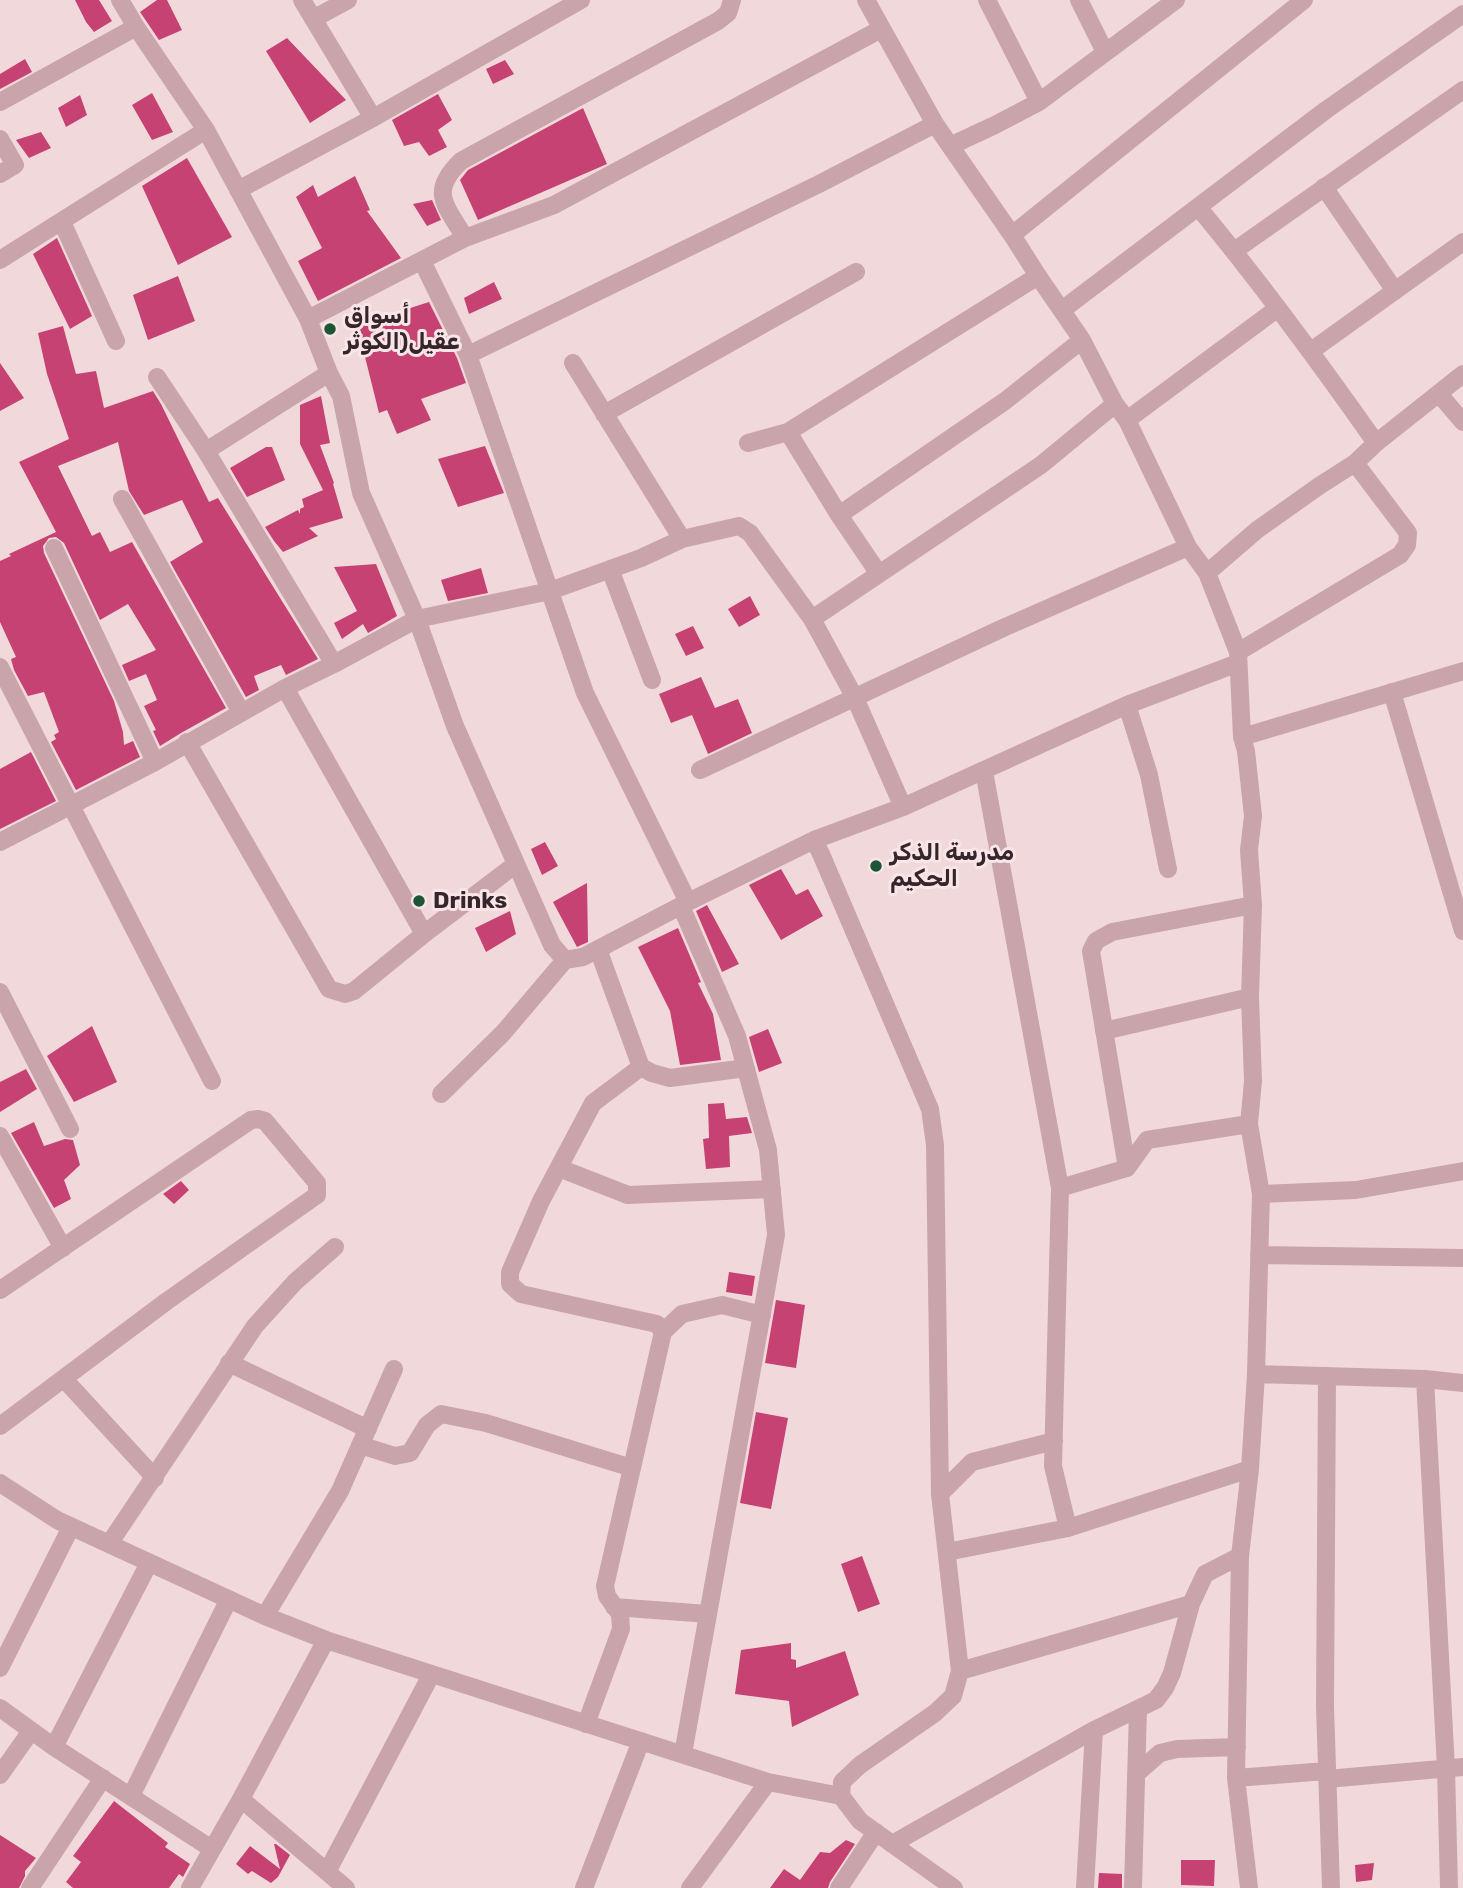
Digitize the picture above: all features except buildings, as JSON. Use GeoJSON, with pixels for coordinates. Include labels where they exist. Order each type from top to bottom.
{"type":"FeatureCollection","features":[{"type":"Feature","properties":{"kind":"street"},"geometry":{"type":"LineString","coordinates":[[120,0],[206,131],[308,318],[328,373],[341,396],[361,493],[418,620],[455,726],[552,945],[565,960]]}},
{"type":"Feature","properties":{"kind":"street"},"geometry":{"type":"LineString","coordinates":[[302,0],[373,118]]}},
{"type":"Feature","properties":{"kind":"street"},"geometry":{"type":"LineString","coordinates":[[313,19],[348,0]]}},
{"type":"Feature","properties":{"kind":"street"},"geometry":{"type":"LineString","coordinates":[[238,190],[373,118],[582,0]]}},
{"type":"Feature","properties":{"kind":"street"},"geometry":{"type":"LineString","coordinates":[[465,238],[445,204],[442,187],[448,174],[461,161],[718,21],[727,13],[732,0]]}},
{"type":"Feature","properties":{"kind":"street"},"geometry":{"type":"LineString","coordinates":[[866,0],[935,124],[1082,340],[1115,404],[1127,420],[1188,547],[1207,573],[1238,657],[1242,737],[1253,816],[1249,850],[1253,905],[1250,998],[1253,1081],[1249,1124],[1261,1194],[1256,1374],[1250,1469],[1240,1556],[1236,1777],[1249,1888]]}},
{"type":"Feature","properties":{"kind":"street"},"geometry":{"type":"LineString","coordinates":[[987,0],[1039,102]]}},
{"type":"Feature","properties":{"kind":"street"},"geometry":{"type":"LineString","coordinates":[[1079,0],[1105,52]]}},
{"type":"Feature","properties":{"kind":"street"},"geometry":{"type":"LineString","coordinates":[[950,146],[1039,102],[1176,0]]}},
{"type":"Feature","properties":{"kind":"street"},"geometry":{"type":"LineString","coordinates":[[1012,235],[1304,0]]}},
{"type":"Feature","properties":{"kind":"street"},"geometry":{"type":"LineString","coordinates":[[1062,310],[1326,110],[1463,14]]}},
{"type":"Feature","properties":{"kind":"street"},"geometry":{"type":"LineString","coordinates":[[0,102],[136,27]]}},
{"type":"Feature","properties":{"kind":"street"},"geometry":{"type":"LineString","coordinates":[[308,318],[465,238],[554,205],[881,29]]}},
{"type":"Feature","properties":{"kind":"street"},"geometry":{"type":"LineString","coordinates":[[1234,251],[1463,91]]}},
{"type":"Feature","properties":{"kind":"street"},"geometry":{"type":"LineString","coordinates":[[468,355],[819,184],[935,124]]}},
{"type":"Feature","properties":{"kind":"street"},"geometry":{"type":"LineString","coordinates":[[0,260],[206,131]]}},
{"type":"Feature","properties":{"kind":"street"},"geometry":{"type":"LineString","coordinates":[[0,139],[15,165],[0,174]]}},
{"type":"Feature","properties":{"kind":"street"},"geometry":{"type":"LineString","coordinates":[[1324,187],[1395,291]]}},
{"type":"Feature","properties":{"kind":"street"},"geometry":{"type":"LineString","coordinates":[[1198,207],[1311,351],[1376,443]]}},
{"type":"Feature","properties":{"kind":"street"},"geometry":{"type":"LineString","coordinates":[[62,222],[116,341]]}},
{"type":"Feature","properties":{"kind":"street"},"geometry":{"type":"LineString","coordinates":[[1311,351],[1463,242]]}},
{"type":"Feature","properties":{"kind":"street"},"geometry":{"type":"LineString","coordinates":[[422,261],[468,355],[585,693],[685,904],[737,1036],[768,1150],[776,1235],[683,1754]]}},
{"type":"Feature","properties":{"kind":"street"},"geometry":{"type":"LineString","coordinates":[[604,414],[856,272]]}},
{"type":"Feature","properties":{"kind":"street"},"geometry":{"type":"LineString","coordinates":[[748,443],[788,432],[1038,276]]}},
{"type":"Feature","properties":{"kind":"street"},"geometry":{"type":"LineString","coordinates":[[1127,420],[1278,308]]}},
{"type":"Feature","properties":{"kind":"street"},"geometry":{"type":"LineString","coordinates":[[839,515],[1005,401],[1082,340]]}},
{"type":"Feature","properties":{"kind":"street"},"geometry":{"type":"LineString","coordinates":[[573,363],[682,539]]}},
{"type":"Feature","properties":{"kind":"street"},"geometry":{"type":"LineString","coordinates":[[206,450],[328,373]]}},
{"type":"Feature","properties":{"kind":"street"},"geometry":{"type":"LineString","coordinates":[[1207,573],[1257,530],[1355,463],[1463,374]]}},
{"type":"Feature","properties":{"kind":"street"},"geometry":{"type":"LineString","coordinates":[[157,377],[206,450],[334,664]]}},
{"type":"Feature","properties":{"kind":"street"},"geometry":{"type":"LineString","coordinates":[[1438,394],[1463,422]]}},
{"type":"Feature","properties":{"kind":"street"},"geometry":{"type":"LineString","coordinates":[[812,619],[1041,465],[1115,404]]}},
{"type":"Feature","properties":{"kind":"street"},"geometry":{"type":"LineString","coordinates":[[788,432],[879,574]]}},
{"type":"Feature","properties":{"kind":"street"},"geometry":{"type":"LineString","coordinates":[[441,1094],[503,1032],[565,960],[583,957],[814,840],[903,807],[1238,657],[1400,555],[1407,545],[1408,533],[1355,463]]}},
{"type":"Feature","properties":{"kind":"street"},"geometry":{"type":"LineString","coordinates":[[121,499],[241,712]]}},
{"type":"Feature","properties":{"kind":"street"},"geometry":{"type":"LineString","coordinates":[[0,842],[155,762],[285,688],[418,620],[550,591],[641,558],[682,539],[739,526],[750,533],[812,619],[855,698],[903,807]]}},
{"type":"Feature","properties":{"kind":"street"},"geometry":{"type":"LineString","coordinates":[[700,770],[1003,628],[1188,547]]}},
{"type":"Feature","properties":{"kind":"street"},"geometry":{"type":"LineString","coordinates":[[54,548],[155,762]]}},
{"type":"Feature","properties":{"kind":"street"},"geometry":{"type":"LineString","coordinates":[[610,569],[652,680]]}},
{"type":"Feature","properties":{"kind":"street"},"geometry":{"type":"LineString","coordinates":[[0,667],[212,1081]]}},
{"type":"Feature","properties":{"kind":"street"},"geometry":{"type":"LineString","coordinates":[[1242,737],[1463,671]]}},
{"type":"Feature","properties":{"kind":"street"},"geometry":{"type":"LineString","coordinates":[[285,688],[424,934]]}},
{"type":"Feature","properties":{"kind":"street"},"geometry":{"type":"LineString","coordinates":[[1392,692],[1463,931]]}},
{"type":"Feature","properties":{"kind":"street"},"geometry":{"type":"LineString","coordinates":[[1127,705],[1149,775],[1167,869]]}},
{"type":"Feature","properties":{"kind":"street"},"geometry":{"type":"LineString","coordinates":[[187,742],[330,989],[345,994],[354,991],[516,864]]}},
{"type":"Feature","properties":{"kind":"street"},"geometry":{"type":"LineString","coordinates":[[984,771],[1060,1188],[1053,1466],[1068,1528]]}},
{"type":"Feature","properties":{"kind":"street"},"geometry":{"type":"LineString","coordinates":[[814,840],[930,1109],[935,1145],[940,1494],[960,1671],[953,1696],[935,1713],[860,1765],[842,1782],[841,1796],[860,1821],[954,1888]]}},
{"type":"Feature","properties":{"kind":"street"},"geometry":{"type":"LineString","coordinates":[[1127,1168],[1091,951],[1096,941],[1111,932],[1253,905]]}},
{"type":"Feature","properties":{"kind":"street"},"geometry":{"type":"LineString","coordinates":[[598,949],[640,1067],[670,1078],[746,1068]]}},
{"type":"Feature","properties":{"kind":"street"},"geometry":{"type":"LineString","coordinates":[[0,992],[69,1129]]}},
{"type":"Feature","properties":{"kind":"street"},"geometry":{"type":"LineString","coordinates":[[1104,1031],[1250,998]]}},
{"type":"Feature","properties":{"kind":"street"},"geometry":{"type":"LineString","coordinates":[[640,1067],[593,1103],[541,1201],[510,1272],[510,1284],[521,1294],[657,1324],[663,1332]]}},
{"type":"Feature","properties":{"kind":"street"},"geometry":{"type":"LineString","coordinates":[[0,1290],[251,1120],[265,1121],[317,1183],[317,1195],[167,1301],[0,1426]]}},
{"type":"Feature","properties":{"kind":"street"},"geometry":{"type":"LineString","coordinates":[[1060,1188],[1127,1168],[1147,1140],[1249,1124]]}},
{"type":"Feature","properties":{"kind":"street"},"geometry":{"type":"LineString","coordinates":[[0,1136],[63,1248]]}},
{"type":"Feature","properties":{"kind":"street"},"geometry":{"type":"LineString","coordinates":[[559,1168],[628,1195],[772,1189]]}},
{"type":"Feature","properties":{"kind":"street"},"geometry":{"type":"LineString","coordinates":[[1261,1194],[1356,1190],[1463,1171]]}},
{"type":"Feature","properties":{"kind":"street"},"geometry":{"type":"LineString","coordinates":[[109,1545],[229,1363],[263,1317],[295,1282],[335,1247]]}},
{"type":"Feature","properties":{"kind":"street"},"geometry":{"type":"LineString","coordinates":[[1259,1255],[1463,1258]]}},
{"type":"Feature","properties":{"kind":"street"},"geometry":{"type":"LineString","coordinates":[[586,1724],[621,1629],[620,1614],[607,1596],[605,1586],[663,1332],[682,1314],[722,1305],[762,1315]]}},
{"type":"Feature","properties":{"kind":"street"},"geometry":{"type":"LineString","coordinates":[[229,1363],[395,1456],[410,1453],[427,1426],[442,1414],[486,1423],[632,1468]]}},
{"type":"Feature","properties":{"kind":"street"},"geometry":{"type":"LineString","coordinates":[[265,1616],[340,1491],[394,1369]]}},
{"type":"Feature","properties":{"kind":"street"},"geometry":{"type":"LineString","coordinates":[[1256,1374],[1425,1378],[1463,1383]]}},
{"type":"Feature","properties":{"kind":"street"},"geometry":{"type":"LineString","coordinates":[[1327,1376],[1325,1707],[1331,1888]]}},
{"type":"Feature","properties":{"kind":"street"},"geometry":{"type":"LineString","coordinates":[[1425,1378],[1455,1768],[1449,1888]]}},
{"type":"Feature","properties":{"kind":"street"},"geometry":{"type":"LineString","coordinates":[[64,1379],[155,1478]]}},
{"type":"Feature","properties":{"kind":"street"},"geometry":{"type":"LineString","coordinates":[[940,1494],[972,1462],[1054,1441]]}},
{"type":"Feature","properties":{"kind":"street"},"geometry":{"type":"LineString","coordinates":[[947,1552],[1068,1528],[1250,1469]]}},
{"type":"Feature","properties":{"kind":"street"},"geometry":{"type":"LineString","coordinates":[[0,1484],[71,1527],[265,1616],[326,1640],[768,1783],[841,1796]]}},
{"type":"Feature","properties":{"kind":"street"},"geometry":{"type":"LineString","coordinates":[[0,1668],[71,1527]]}},
{"type":"Feature","properties":{"kind":"street"},"geometry":{"type":"LineString","coordinates":[[892,1844],[1094,1730],[1156,1700],[1172,1673],[1191,1604],[1205,1574],[1240,1556]]}},
{"type":"Feature","properties":{"kind":"street"},"geometry":{"type":"LineString","coordinates":[[54,1747],[149,1563]]}},
{"type":"Feature","properties":{"kind":"street"},"geometry":{"type":"LineString","coordinates":[[131,1796],[229,1599]]}},
{"type":"Feature","properties":{"kind":"street"},"geometry":{"type":"LineString","coordinates":[[960,1671],[1191,1604]]}},
{"type":"Feature","properties":{"kind":"street"},"geometry":{"type":"LineString","coordinates":[[614,1607],[708,1614]]}},
{"type":"Feature","properties":{"kind":"street"},"geometry":{"type":"LineString","coordinates":[[190,1888],[326,1640]]}},
{"type":"Feature","properties":{"kind":"street"},"geometry":{"type":"LineString","coordinates":[[327,1872],[431,1675]]}},
{"type":"Feature","properties":{"kind":"street"},"geometry":{"type":"LineString","coordinates":[[0,1708],[54,1747],[212,1849]]}},
{"type":"Feature","properties":{"kind":"street"},"geometry":{"type":"LineString","coordinates":[[1133,1888],[1138,1709]]}},
{"type":"Feature","properties":{"kind":"street"},"geometry":{"type":"LineString","coordinates":[[1085,1888],[1094,1730]]}},
{"type":"Feature","properties":{"kind":"street"},"geometry":{"type":"LineString","coordinates":[[0,1775],[31,1731]]}},
{"type":"Feature","properties":{"kind":"street"},"geometry":{"type":"LineString","coordinates":[[584,1888],[641,1741]]}},
{"type":"Feature","properties":{"kind":"street"},"geometry":{"type":"LineString","coordinates":[[1136,1774],[1160,1753],[1177,1749],[1237,1747]]}},
{"type":"Feature","properties":{"kind":"street"},"geometry":{"type":"LineString","coordinates":[[1236,1777],[1455,1768]]}},
{"type":"Feature","properties":{"kind":"street"},"geometry":{"type":"LineString","coordinates":[[30,1888],[103,1778]]}},
{"type":"Feature","properties":{"kind":"street"},"geometry":{"type":"LineString","coordinates":[[690,1888],[768,1783]]}},
{"type":"Feature","properties":{"kind":"street"},"geometry":{"type":"LineString","coordinates":[[241,1799],[346,1888]]}},
{"type":"Feature","properties":{"kind":"street"},"geometry":{"type":"LineString","coordinates":[[839,1888],[876,1832]]}},
{"type":"Feature","properties":{"kind":"place","name":"أسواق عقيل(الكوثر"},"geometry":{"type":"Point","coordinates":[330,329]}},
{"type":"Feature","properties":{"kind":"place","name":"مدرسة الذكر الحكيم"},"geometry":{"type":"Point","coordinates":[876,866]}},
{"type":"Feature","properties":{"kind":"place","name":"Drinks"},"geometry":{"type":"Point","coordinates":[419,901]}}]}
